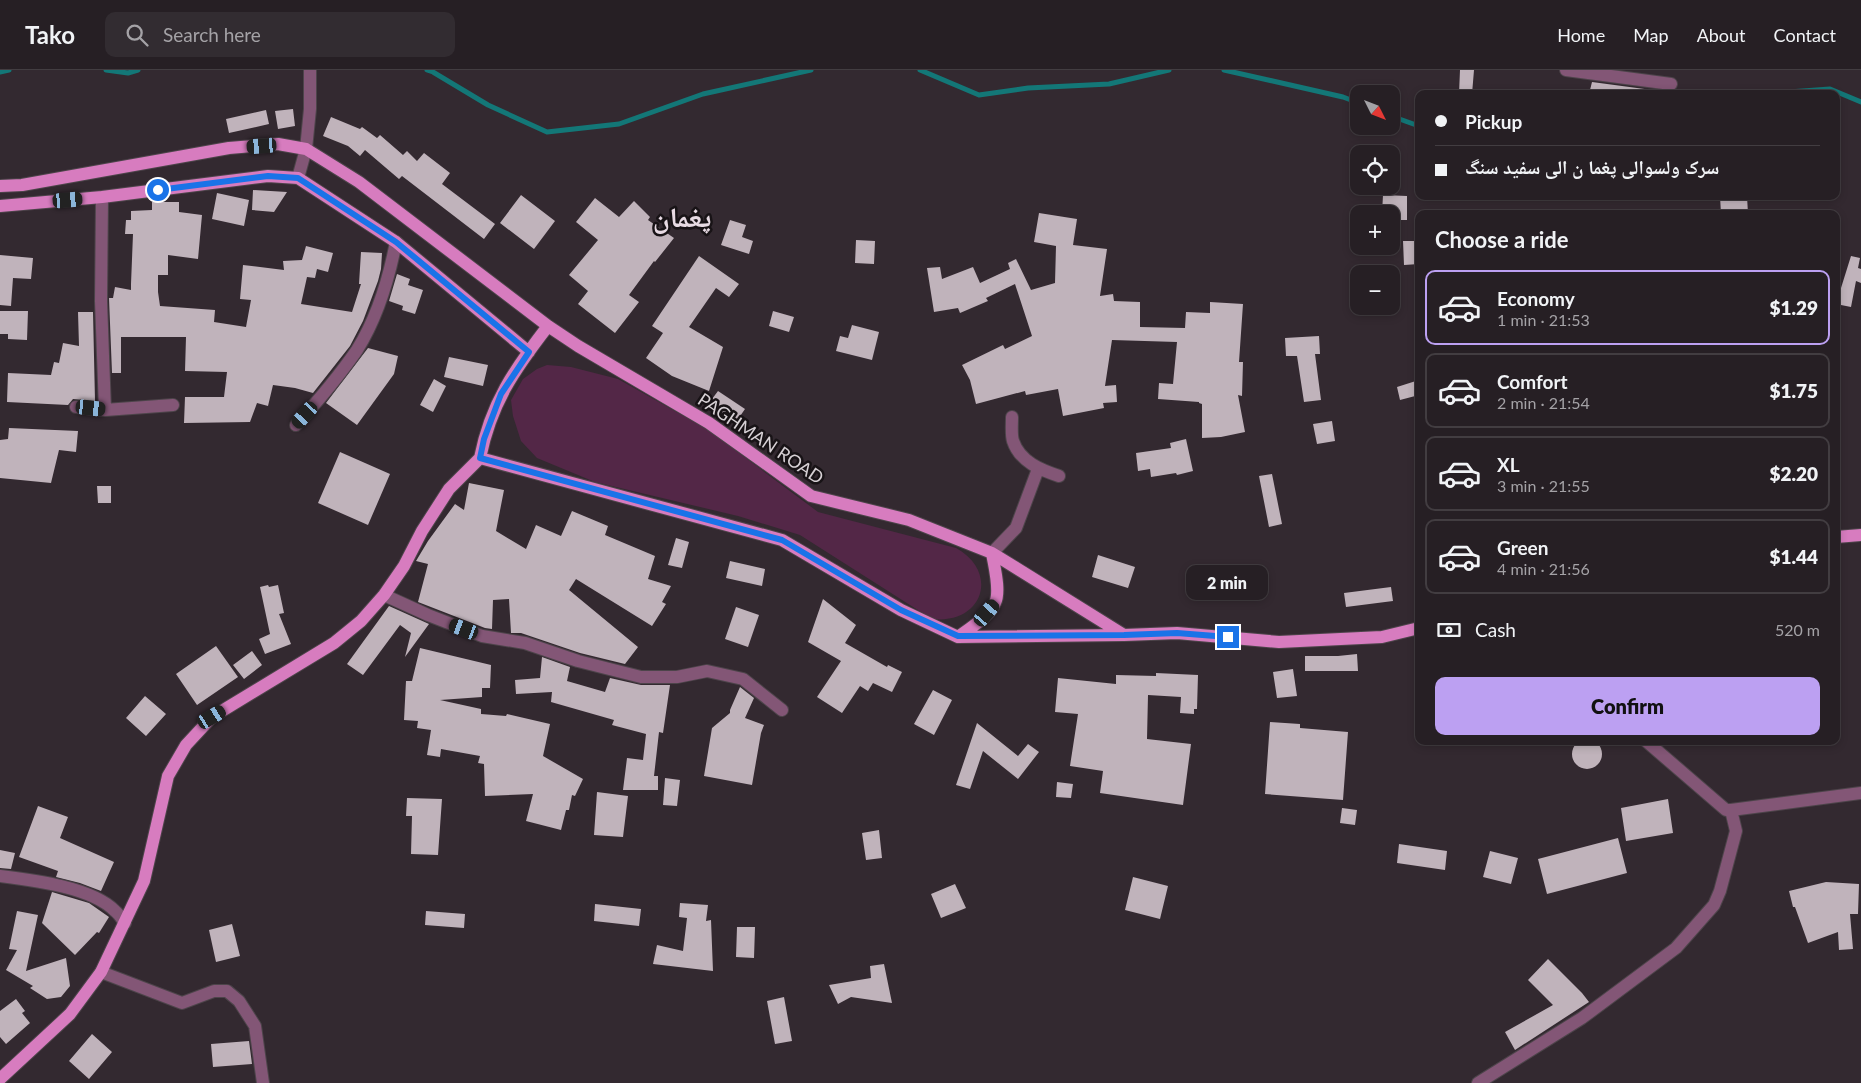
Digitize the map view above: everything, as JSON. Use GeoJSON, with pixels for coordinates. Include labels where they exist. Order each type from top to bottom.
{"type":"FeatureCollection","features":[{"type":"Feature","properties":{"kind":"main road"},"geometry":{"type":"LineString","coordinates":[[0,186],[22,185],[229,148],[278,144],[306,148]]}},
{"type":"Feature","properties":{"kind":"main road","name":"PAGHMAN ROAD"},"geometry":{"type":"LineString","coordinates":[[306,148],[359,182],[548,326],[586,351],[709,423],[811,496],[909,520],[992,553],[1124,635]]}},
{"type":"Feature","properties":{"kind":"main road"},"geometry":{"type":"LineString","coordinates":[[0,206],[102,197],[268,176],[298,178],[396,242],[529,352]]}},
{"type":"Feature","properties":{"kind":"main road"},"geometry":{"type":"LineString","coordinates":[[1,1077],[70,1014],[101,972],[144,882],[168,776],[186,745],[212,717],[334,643],[360,621],[384,595],[404,566],[422,531],[449,489],[480,458],[484,439],[501,394],[548,326]]}},
{"type":"Feature","properties":{"kind":"main road"},"geometry":{"type":"LineString","coordinates":[[480,458],[782,540],[901,610],[958,636],[1177,633],[1279,642],[1382,638],[1415,629]]}},
{"type":"Feature","properties":{"kind":"main road"},"geometry":{"type":"LineString","coordinates":[[1840,538],[1861,535]]}},
{"type":"Feature","properties":{"kind":"main road"},"geometry":{"type":"LineString","coordinates":[[958,636],[978,623],[995,603],[997,582],[992,553]]}},
{"type":"Feature","properties":{"kind":"street"},"geometry":{"type":"LineString","coordinates":[[298,178],[306,148],[310,109],[310,70]]}},
{"type":"Feature","properties":{"kind":"street"},"geometry":{"type":"LineString","coordinates":[[1566,70],[1670,84]]}},
{"type":"Feature","properties":{"kind":"street"},"geometry":{"type":"LineString","coordinates":[[102,197],[101,301],[105,410]]}},
{"type":"Feature","properties":{"kind":"street"},"geometry":{"type":"LineString","coordinates":[[296,425],[357,349],[372,321],[391,268],[396,242]]}},
{"type":"Feature","properties":{"kind":"street"},"geometry":{"type":"LineString","coordinates":[[76,407],[105,410],[173,404]]}},
{"type":"Feature","properties":{"kind":"street"},"geometry":{"type":"LineString","coordinates":[[1012,417],[1013,441],[1024,459],[1038,469],[1059,476]]}},
{"type":"Feature","properties":{"kind":"street"},"geometry":{"type":"LineString","coordinates":[[992,553],[1016,528],[1038,469]]}},
{"type":"Feature","properties":{"kind":"street"},"geometry":{"type":"LineString","coordinates":[[384,595],[482,636],[525,643],[578,662],[641,677],[677,677],[707,671],[743,679],[782,710]]}},
{"type":"Feature","properties":{"kind":"street"},"geometry":{"type":"LineString","coordinates":[[1651,745],[1726,810],[1861,794]]}},
{"type":"Feature","properties":{"kind":"street"},"geometry":{"type":"LineString","coordinates":[[1478,1083],[1582,1018],[1676,948],[1714,905],[1717,898],[1736,831],[1731,810]]}},
{"type":"Feature","properties":{"kind":"street"},"geometry":{"type":"LineString","coordinates":[[0,876],[65,886],[95,898],[114,910],[125,923]]}},
{"type":"Feature","properties":{"kind":"street"},"geometry":{"type":"LineString","coordinates":[[101,972],[182,1003],[214,990],[227,991],[240,1001],[255,1026],[263,1083]]}},
{"type":"Feature","properties":{"kind":"shaded area"},"geometry":{"type":"Polygon","coordinates":[[[547,365],[571,367],[618,379],[707,429],[818,512],[956,548],[970,558],[978,570],[981,583],[980,595],[974,606],[963,614],[949,619],[932,619],[800,535],[738,516],[595,482],[537,458],[521,441],[513,416],[511,400],[523,379],[537,369],[547,365]]]}},
{"type":"Feature","properties":{"kind":"building"},"geometry":{"type":"Polygon","coordinates":[[[1460,70],[1474,70],[1472,90],[1459,90],[1460,70]]]}},
{"type":"Feature","properties":{"kind":"building"},"geometry":{"type":"Polygon","coordinates":[[[1592,82],[1652,90],[1590,90],[1592,82]]]}},
{"type":"Feature","properties":{"kind":"building"},"geometry":{"type":"Polygon","coordinates":[[[293,109],[295,126],[278,129],[275,111],[293,109]]]}},
{"type":"Feature","properties":{"kind":"building"},"geometry":{"type":"Polygon","coordinates":[[[266,110],[269,124],[229,133],[226,119],[266,110]]]}},
{"type":"Feature","properties":{"kind":"building"},"geometry":{"type":"Polygon","coordinates":[[[331,117],[360,129],[362,127],[377,138],[380,135],[403,155],[407,151],[417,161],[424,153],[450,173],[442,184],[495,224],[484,239],[402,176],[399,179],[365,150],[360,156],[348,146],[323,136],[331,117]]]}},
{"type":"Feature","properties":{"kind":"building"},"geometry":{"type":"Polygon","coordinates":[[[253,190],[287,192],[274,212],[252,210],[253,190]]]}},
{"type":"Feature","properties":{"kind":"building"},"geometry":{"type":"Polygon","coordinates":[[[217,193],[249,200],[244,226],[212,219],[217,193]]]}},
{"type":"Feature","properties":{"kind":"building"},"geometry":{"type":"Polygon","coordinates":[[[521,195],[555,221],[534,249],[500,223],[521,195]]]}},
{"type":"Feature","properties":{"kind":"building"},"geometry":{"type":"Polygon","coordinates":[[[1383,195],[1407,196],[1407,220],[1400,220],[1400,205],[1382,205],[1383,195]]]}},
{"type":"Feature","properties":{"kind":"building"},"geometry":{"type":"Polygon","coordinates":[[[595,198],[619,217],[634,201],[650,217],[648,220],[674,238],[629,295],[639,302],[615,333],[578,304],[588,291],[569,275],[598,240],[576,222],[595,198]]]}},
{"type":"Feature","properties":{"kind":"building"},"geometry":{"type":"Polygon","coordinates":[[[1720,200],[1747,200],[1748,210],[1721,210],[1720,200]]]}},
{"type":"Feature","properties":{"kind":"building"},"geometry":{"type":"Polygon","coordinates":[[[152,202],[179,202],[179,212],[202,215],[198,259],[168,255],[168,275],[158,275],[160,306],[215,310],[214,322],[246,327],[251,300],[240,299],[243,265],[284,270],[283,261],[302,260],[306,246],[333,253],[328,272],[317,269],[315,278],[307,277],[301,304],[352,312],[361,284],[359,284],[361,252],[382,253],[378,281],[363,321],[350,346],[313,393],[273,385],[268,406],[257,403],[250,422],[184,423],[185,397],[224,397],[227,372],[185,371],[186,337],[121,337],[121,373],[112,373],[109,298],[113,298],[115,287],[131,290],[133,234],[125,234],[126,220],[131,220],[131,211],[152,210],[152,202]]]}},
{"type":"Feature","properties":{"kind":"building"},"geometry":{"type":"Polygon","coordinates":[[[1039,213],[1077,219],[1073,245],[1107,249],[1100,296],[1113,294],[1114,301],[1140,302],[1140,327],[1185,328],[1186,312],[1210,313],[1210,302],[1243,304],[1239,362],[1243,362],[1242,396],[1238,395],[1245,432],[1221,437],[1202,438],[1202,404],[1199,402],[1158,399],[1159,383],[1173,384],[1177,342],[1112,340],[1105,386],[1116,385],[1117,402],[1103,403],[1104,408],[1063,416],[1058,389],[1026,395],[1025,391],[976,404],[970,380],[962,365],[1003,345],[1005,349],[1032,336],[1015,284],[986,298],[988,301],[960,313],[958,308],[934,312],[927,268],[940,267],[942,279],[973,267],[980,283],[1010,269],[1008,263],[1016,259],[1031,290],[1055,283],[1056,246],[1034,242],[1039,213]]]}},
{"type":"Feature","properties":{"kind":"building"},"geometry":{"type":"Polygon","coordinates":[[[730,220],[746,225],[742,237],[753,241],[749,254],[721,245],[730,220]]]}},
{"type":"Feature","properties":{"kind":"building"},"geometry":{"type":"Polygon","coordinates":[[[856,240],[875,241],[874,264],[855,263],[856,240]]]}},
{"type":"Feature","properties":{"kind":"building"},"geometry":{"type":"Polygon","coordinates":[[[1403,241],[1415,241],[1415,264],[1404,265],[1403,241]]]}},
{"type":"Feature","properties":{"kind":"building"},"geometry":{"type":"Polygon","coordinates":[[[0,255],[33,258],[31,279],[13,278],[11,306],[0,305],[0,255]]]}},
{"type":"Feature","properties":{"kind":"building"},"geometry":{"type":"Polygon","coordinates":[[[699,256],[739,284],[729,297],[716,288],[689,327],[723,347],[709,391],[672,376],[646,358],[663,333],[652,326],[699,256]]]}},
{"type":"Feature","properties":{"kind":"building"},"geometry":{"type":"Polygon","coordinates":[[[1851,256],[1860,258],[1858,268],[1861,269],[1861,283],[1856,281],[1851,307],[1840,305],[1841,288],[1851,256]]]}},
{"type":"Feature","properties":{"kind":"building"},"geometry":{"type":"Polygon","coordinates":[[[397,274],[410,279],[408,285],[423,290],[415,314],[402,310],[403,306],[389,301],[397,274]]]}},
{"type":"Feature","properties":{"kind":"building"},"geometry":{"type":"Polygon","coordinates":[[[0,311],[28,311],[27,340],[8,339],[8,334],[0,334],[0,311]]]}},
{"type":"Feature","properties":{"kind":"building"},"geometry":{"type":"Polygon","coordinates":[[[773,311],[794,317],[789,332],[769,326],[773,311]]]}},
{"type":"Feature","properties":{"kind":"building"},"geometry":{"type":"Polygon","coordinates":[[[78,312],[93,312],[95,401],[73,399],[68,405],[7,402],[8,373],[51,375],[54,362],[59,363],[63,343],[79,346],[78,312]]]}},
{"type":"Feature","properties":{"kind":"building"},"geometry":{"type":"Polygon","coordinates":[[[852,325],[879,332],[872,360],[836,351],[840,336],[848,338],[852,325]]]}},
{"type":"Feature","properties":{"kind":"building"},"geometry":{"type":"Polygon","coordinates":[[[1319,336],[1320,354],[1315,354],[1321,400],[1304,402],[1297,356],[1286,356],[1285,338],[1319,336]]]}},
{"type":"Feature","properties":{"kind":"building"},"geometry":{"type":"Polygon","coordinates":[[[368,348],[398,356],[394,374],[357,425],[326,403],[368,348]]]}},
{"type":"Feature","properties":{"kind":"building"},"geometry":{"type":"Polygon","coordinates":[[[449,357],[488,365],[483,386],[444,377],[449,357]]]}},
{"type":"Feature","properties":{"kind":"building"},"geometry":{"type":"Polygon","coordinates":[[[434,379],[446,386],[433,412],[420,405],[434,379]]]}},
{"type":"Feature","properties":{"kind":"building"},"geometry":{"type":"Polygon","coordinates":[[[1415,381],[1415,396],[1400,400],[1397,387],[1415,381]]]}},
{"type":"Feature","properties":{"kind":"building"},"geometry":{"type":"Polygon","coordinates":[[[718,391],[745,409],[736,422],[709,403],[718,391]]]}},
{"type":"Feature","properties":{"kind":"building"},"geometry":{"type":"Polygon","coordinates":[[[1332,421],[1335,441],[1317,444],[1313,424],[1332,421]]]}},
{"type":"Feature","properties":{"kind":"building"},"geometry":{"type":"Polygon","coordinates":[[[9,428],[78,431],[76,452],[59,450],[51,483],[0,478],[0,440],[8,439],[9,428]]]}},
{"type":"Feature","properties":{"kind":"building"},"geometry":{"type":"Polygon","coordinates":[[[1186,439],[1193,471],[1177,475],[1176,473],[1151,477],[1150,469],[1138,471],[1136,453],[1171,448],[1170,443],[1186,439]]]}},
{"type":"Feature","properties":{"kind":"building"},"geometry":{"type":"Polygon","coordinates":[[[340,452],[390,474],[368,525],[318,503],[340,452]]]}},
{"type":"Feature","properties":{"kind":"building"},"geometry":{"type":"Polygon","coordinates":[[[1272,474],[1282,524],[1269,527],[1259,476],[1272,474]]]}},
{"type":"Feature","properties":{"kind":"building"},"geometry":{"type":"Polygon","coordinates":[[[469,483],[504,490],[496,531],[526,549],[536,525],[561,536],[572,511],[608,526],[605,535],[655,556],[648,579],[671,586],[662,602],[666,604],[652,626],[576,579],[569,590],[638,647],[625,664],[580,653],[521,633],[511,633],[509,599],[493,600],[492,629],[418,602],[428,564],[416,561],[455,504],[464,510],[469,483]]]}},
{"type":"Feature","properties":{"kind":"building"},"geometry":{"type":"Polygon","coordinates":[[[97,486],[111,486],[111,503],[98,503],[97,486]]]}},
{"type":"Feature","properties":{"kind":"building"},"geometry":{"type":"Polygon","coordinates":[[[676,538],[689,542],[682,568],[668,565],[676,538]]]}},
{"type":"Feature","properties":{"kind":"building"},"geometry":{"type":"Polygon","coordinates":[[[1098,555],[1135,567],[1128,588],[1092,577],[1098,555]]]}},
{"type":"Feature","properties":{"kind":"building"},"geometry":{"type":"Polygon","coordinates":[[[730,561],[765,569],[762,586],[726,578],[730,561]]]}},
{"type":"Feature","properties":{"kind":"building"},"geometry":{"type":"Polygon","coordinates":[[[268,585],[269,587],[278,585],[284,613],[279,614],[291,644],[265,654],[259,639],[270,634],[260,587],[268,585]]]}},
{"type":"Feature","properties":{"kind":"building"},"geometry":{"type":"Polygon","coordinates":[[[1391,587],[1393,601],[1346,607],[1344,593],[1391,587]]]}},
{"type":"Feature","properties":{"kind":"building"},"geometry":{"type":"Polygon","coordinates":[[[823,599],[856,625],[845,643],[887,667],[888,665],[902,672],[892,692],[873,683],[868,691],[860,686],[842,713],[817,697],[841,661],[808,642],[823,599]]]}},
{"type":"Feature","properties":{"kind":"building"},"geometry":{"type":"Polygon","coordinates":[[[389,606],[429,624],[405,657],[411,633],[400,625],[363,675],[347,664],[389,606]]]}},
{"type":"Feature","properties":{"kind":"building"},"geometry":{"type":"Polygon","coordinates":[[[736,607],[759,615],[748,647],[725,639],[736,607]]]}},
{"type":"Feature","properties":{"kind":"building"},"geometry":{"type":"Polygon","coordinates":[[[216,646],[238,677],[197,705],[176,674],[216,646]]]}},
{"type":"Feature","properties":{"kind":"building"},"geometry":{"type":"Polygon","coordinates":[[[420,648],[491,665],[490,688],[482,688],[482,697],[440,700],[481,709],[481,714],[506,716],[507,714],[550,724],[543,756],[583,779],[575,796],[572,795],[569,810],[566,810],[561,830],[526,821],[533,794],[485,796],[484,764],[478,763],[480,756],[441,749],[440,757],[427,755],[431,730],[417,728],[418,721],[404,720],[406,681],[412,681],[420,648]]]}},
{"type":"Feature","properties":{"kind":"building"},"geometry":{"type":"Polygon","coordinates":[[[252,651],[262,665],[244,679],[233,665],[252,651]]]}},
{"type":"Feature","properties":{"kind":"building"},"geometry":{"type":"Polygon","coordinates":[[[1357,654],[1358,671],[1305,671],[1305,656],[1357,654]]]}},
{"type":"Feature","properties":{"kind":"building"},"geometry":{"type":"Polygon","coordinates":[[[542,657],[570,667],[567,681],[605,692],[610,678],[641,685],[670,685],[663,733],[659,732],[654,776],[658,776],[658,790],[623,790],[627,758],[643,760],[646,734],[612,725],[614,720],[551,702],[552,692],[516,694],[515,680],[540,678],[542,657]]]}},
{"type":"Feature","properties":{"kind":"building"},"geometry":{"type":"Polygon","coordinates":[[[1293,669],[1297,696],[1277,698],[1273,672],[1293,669]]]}},
{"type":"Feature","properties":{"kind":"building"},"geometry":{"type":"Polygon","coordinates":[[[1156,673],[1198,675],[1197,709],[1194,709],[1194,714],[1180,713],[1181,697],[1148,695],[1147,739],[1191,744],[1183,805],[1100,793],[1103,771],[1070,766],[1078,714],[1055,712],[1058,678],[1116,684],[1116,675],[1156,676],[1156,673]]]}},
{"type":"Feature","properties":{"kind":"building"},"geometry":{"type":"Polygon","coordinates":[[[740,687],[754,698],[745,718],[764,725],[752,785],[704,776],[712,728],[730,713],[740,687]]]}},
{"type":"Feature","properties":{"kind":"building"},"geometry":{"type":"Polygon","coordinates":[[[933,690],[952,700],[934,735],[914,724],[933,690]]]}},
{"type":"Feature","properties":{"kind":"building"},"geometry":{"type":"Polygon","coordinates":[[[145,696],[166,714],[146,736],[126,718],[145,696]]]}},
{"type":"Feature","properties":{"kind":"building"},"geometry":{"type":"Polygon","coordinates":[[[1270,722],[1300,724],[1300,728],[1348,732],[1343,800],[1265,794],[1270,722]]]}},
{"type":"Feature","properties":{"kind":"building"},"geometry":{"type":"Polygon","coordinates":[[[977,723],[1018,756],[1028,744],[1039,752],[1018,779],[983,751],[970,789],[956,785],[977,723]]]}},
{"type":"Feature","properties":{"kind":"building"},"geometry":{"type":"Polygon","coordinates":[[[1575,745],[1599,745],[1601,760],[1593,768],[1581,768],[1573,760],[1572,754],[1575,745]]]}},
{"type":"Feature","properties":{"kind":"building"},"geometry":{"type":"Polygon","coordinates":[[[665,778],[680,780],[677,806],[663,805],[665,778]]]}},
{"type":"Feature","properties":{"kind":"building"},"geometry":{"type":"Polygon","coordinates":[[[1057,782],[1073,784],[1071,798],[1056,797],[1057,782]]]}},
{"type":"Feature","properties":{"kind":"building"},"geometry":{"type":"Polygon","coordinates":[[[597,792],[628,796],[623,837],[594,835],[597,792]]]}},
{"type":"Feature","properties":{"kind":"building"},"geometry":{"type":"Polygon","coordinates":[[[407,798],[442,799],[438,855],[411,854],[412,816],[406,816],[407,798]]]}},
{"type":"Feature","properties":{"kind":"building"},"geometry":{"type":"Polygon","coordinates":[[[1668,799],[1673,833],[1626,841],[1621,808],[1668,799]]]}},
{"type":"Feature","properties":{"kind":"building"},"geometry":{"type":"Polygon","coordinates":[[[38,806],[68,817],[60,838],[114,862],[101,891],[56,877],[58,871],[19,857],[38,806]]]}},
{"type":"Feature","properties":{"kind":"building"},"geometry":{"type":"Polygon","coordinates":[[[1342,808],[1357,810],[1355,825],[1340,823],[1342,808]]]}},
{"type":"Feature","properties":{"kind":"building"},"geometry":{"type":"Polygon","coordinates":[[[879,830],[882,858],[866,860],[862,833],[879,830]]]}},
{"type":"Feature","properties":{"kind":"building"},"geometry":{"type":"Polygon","coordinates":[[[1618,838],[1627,873],[1547,894],[1538,859],[1618,838]]]}},
{"type":"Feature","properties":{"kind":"building"},"geometry":{"type":"Polygon","coordinates":[[[1399,844],[1447,851],[1445,870],[1397,863],[1399,844]]]}},
{"type":"Feature","properties":{"kind":"building"},"geometry":{"type":"Polygon","coordinates":[[[0,850],[15,853],[11,869],[0,868],[0,850]]]}},
{"type":"Feature","properties":{"kind":"building"},"geometry":{"type":"Polygon","coordinates":[[[1490,851],[1518,858],[1511,884],[1483,877],[1490,851]]]}},
{"type":"Feature","properties":{"kind":"building"},"geometry":{"type":"Polygon","coordinates":[[[1133,877],[1168,886],[1160,919],[1125,910],[1133,877]]]}},
{"type":"Feature","properties":{"kind":"building"},"geometry":{"type":"Polygon","coordinates":[[[1826,882],[1859,884],[1858,914],[1850,914],[1853,949],[1839,950],[1838,932],[1808,943],[1795,907],[1793,907],[1789,891],[1826,882]]]}},
{"type":"Feature","properties":{"kind":"building"},"geometry":{"type":"Polygon","coordinates":[[[955,884],[966,908],[941,918],[931,894],[955,884]]]}},
{"type":"Feature","properties":{"kind":"building"},"geometry":{"type":"Polygon","coordinates":[[[52,892],[89,903],[109,917],[99,933],[97,932],[75,955],[42,923],[52,892]]]}},
{"type":"Feature","properties":{"kind":"building"},"geometry":{"type":"Polygon","coordinates":[[[680,903],[708,905],[706,921],[711,920],[713,971],[653,964],[657,945],[683,951],[687,918],[679,917],[680,903]]]}},
{"type":"Feature","properties":{"kind":"building"},"geometry":{"type":"Polygon","coordinates":[[[595,904],[641,909],[639,926],[594,921],[595,904]]]}},
{"type":"Feature","properties":{"kind":"building"},"geometry":{"type":"Polygon","coordinates":[[[17,911],[38,915],[26,971],[66,958],[70,986],[61,997],[47,999],[30,988],[33,986],[6,970],[17,950],[9,949],[17,911]]]}},
{"type":"Feature","properties":{"kind":"building"},"geometry":{"type":"Polygon","coordinates":[[[426,911],[465,914],[464,928],[425,925],[426,911]]]}},
{"type":"Feature","properties":{"kind":"building"},"geometry":{"type":"Polygon","coordinates":[[[232,924],[240,956],[216,962],[209,930],[232,924]]]}},
{"type":"Feature","properties":{"kind":"building"},"geometry":{"type":"Polygon","coordinates":[[[737,927],[755,927],[754,958],[736,957],[737,927]]]}},
{"type":"Feature","properties":{"kind":"building"},"geometry":{"type":"Polygon","coordinates":[[[1548,959],[1589,1002],[1515,1050],[1505,1032],[1553,1005],[1528,980],[1548,959]]]}},
{"type":"Feature","properties":{"kind":"building"},"geometry":{"type":"Polygon","coordinates":[[[884,964],[892,1003],[851,997],[838,1004],[829,985],[871,978],[870,966],[884,964]]]}},
{"type":"Feature","properties":{"kind":"building"},"geometry":{"type":"Polygon","coordinates":[[[784,997],[792,1041],[775,1044],[767,1001],[784,997]]]}},
{"type":"Feature","properties":{"kind":"building"},"geometry":{"type":"Polygon","coordinates":[[[16,999],[25,1011],[22,1013],[30,1023],[6,1044],[0,1037],[0,1011],[16,999]]]}},
{"type":"Feature","properties":{"kind":"building"},"geometry":{"type":"Polygon","coordinates":[[[92,1034],[112,1052],[89,1079],[69,1061],[92,1034]]]}},
{"type":"Feature","properties":{"kind":"building"},"geometry":{"type":"Polygon","coordinates":[[[249,1041],[252,1064],[213,1067],[211,1044],[249,1041]]]}},
{"type":"Feature","properties":{"kind":"waterway"},"geometry":{"type":"LineString","coordinates":[[0,72],[9,70]]}},
{"type":"Feature","properties":{"kind":"waterway"},"geometry":{"type":"LineString","coordinates":[[106,70],[128,73],[138,70]]}},
{"type":"Feature","properties":{"kind":"waterway"},"geometry":{"type":"LineString","coordinates":[[427,70],[488,105],[547,132],[619,124],[703,94],[811,70]]}},
{"type":"Feature","properties":{"kind":"waterway"},"geometry":{"type":"LineString","coordinates":[[920,70],[979,95],[1028,88],[1109,84],[1169,70]]}},
{"type":"Feature","properties":{"kind":"waterway"},"geometry":{"type":"LineString","coordinates":[[1224,70],[1350,100]]}},
{"type":"Feature","properties":{"kind":"waterway"},"geometry":{"type":"LineString","coordinates":[[1816,90],[1832,90]]}},
{"type":"Feature","properties":{"kind":"waterway"},"geometry":{"type":"LineString","coordinates":[[1840,93],[1861,102]]}},
{"type":"Feature","properties":{"kind":"waterway"},"geometry":{"type":"LineString","coordinates":[[1400,119],[1415,125]]}},
{"type":"Feature","properties":{"kind":"district","name":"پغمان"},"geometry":{"type":"Point","coordinates":[682,216]}},
{"type":"Feature","properties":{"kind":"route"},"geometry":{"type":"LineString","coordinates":[[158,190],[268,176],[298,178],[396,242],[529,352],[501,394],[484,439],[480,458],[782,540],[901,610],[958,636],[1177,633],[1228,637]]}}]}
